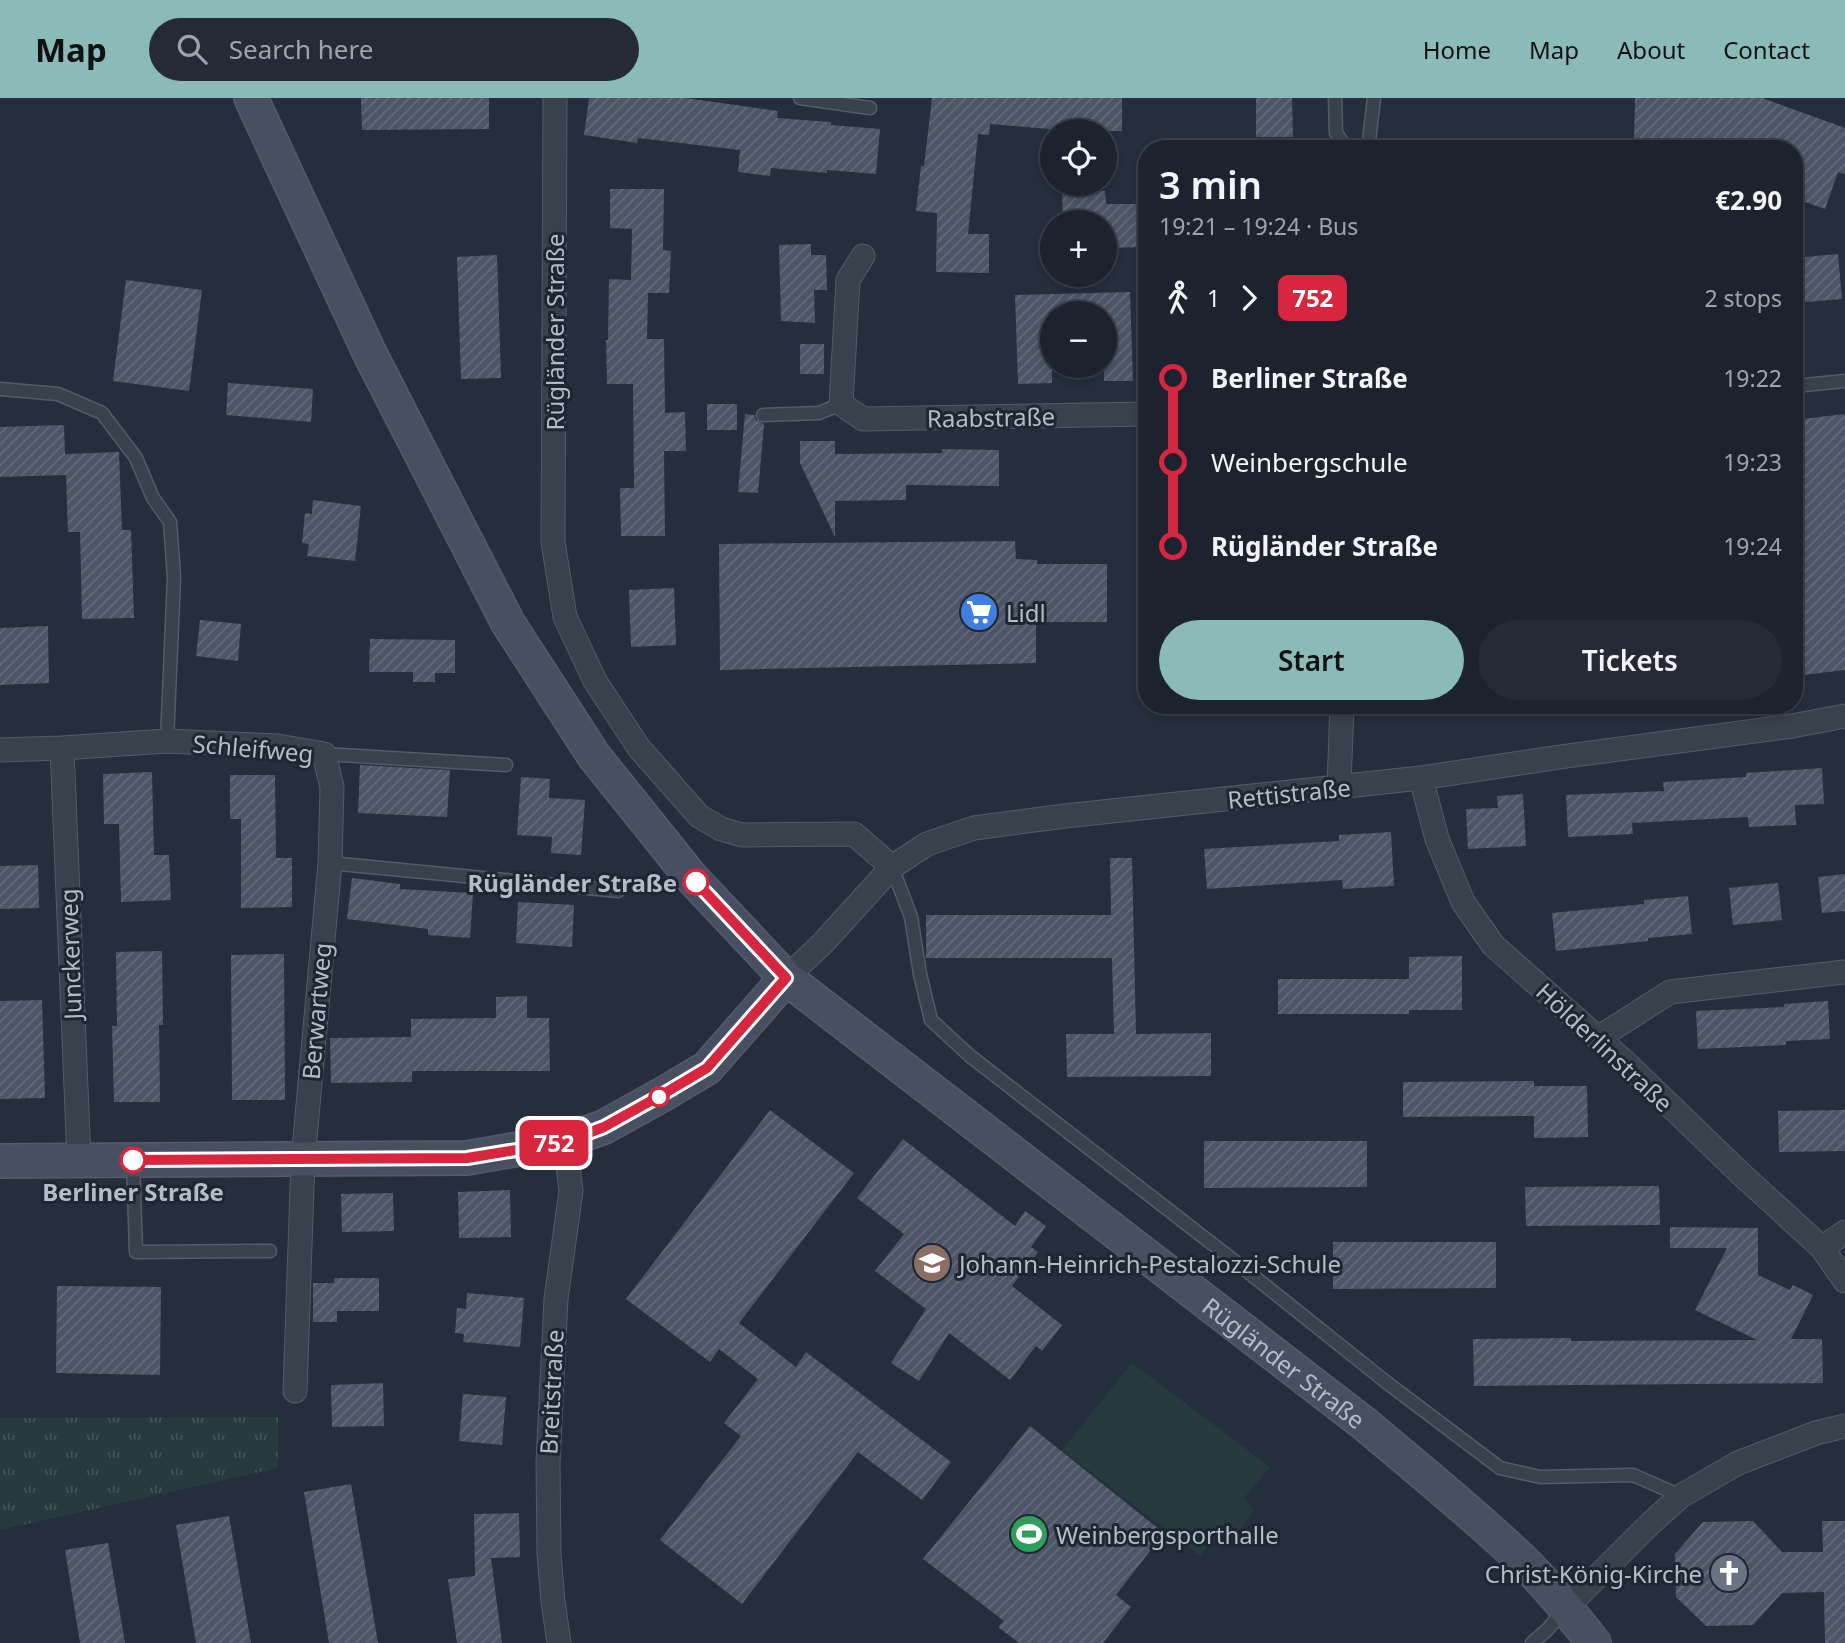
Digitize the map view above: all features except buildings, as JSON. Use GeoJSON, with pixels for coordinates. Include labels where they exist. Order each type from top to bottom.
{"type":"FeatureCollection","features":[{"type":"Feature","properties":{"kind":"main road","name":"Rügländer Straße"},"geometry":{"type":"LineString","coordinates":[[251,98],[370,354],[508,623],[594,756],[691,877],[786,978],[1366,1425],[1458,1503],[1524,1563],[1594,1643]]}},
{"type":"Feature","properties":{"kind":"main road"},"geometry":{"type":"LineString","coordinates":[[0,1161],[467,1158],[565,1142],[604,1127],[707,1068],[786,978]]}},
{"type":"Feature","properties":{"kind":"street","name":"Rügländer Straße"},"geometry":{"type":"LineString","coordinates":[[555,98],[553,542],[565,617],[595,681],[639,748],[699,816],[721,829],[742,835],[854,834],[892,867]]}},
{"type":"Feature","properties":{"kind":"street"},"geometry":{"type":"LineString","coordinates":[[841,404],[848,280],[863,256]]}},
{"type":"Feature","properties":{"kind":"street","name":"Raabstraße"},"geometry":{"type":"LineString","coordinates":[[841,404],[863,419],[1138,414]]}},
{"type":"Feature","properties":{"kind":"street"},"geometry":{"type":"LineString","coordinates":[[1339,787],[1342,714]]}},
{"type":"Feature","properties":{"kind":"street","name":"Rettistraße"},"geometry":{"type":"LineString","coordinates":[[786,978],[822,944],[892,867],[927,844],[975,828],[1421,778],[1567,755],[1792,726],[1845,716]]}},
{"type":"Feature","properties":{"kind":"street","name":"Schleifweg"},"geometry":{"type":"LineString","coordinates":[[0,750],[167,741],[278,746],[324,754]]}},
{"type":"Feature","properties":{"kind":"street","name":"Junckerweg"},"geometry":{"type":"LineString","coordinates":[[62,748],[79,1160]]}},
{"type":"Feature","properties":{"kind":"street","name":"Berwartweg"},"geometry":{"type":"LineString","coordinates":[[303,1160],[330,863],[332,787],[324,754]]}},
{"type":"Feature","properties":{"kind":"street","name":"Hölderlinstraße"},"geometry":{"type":"LineString","coordinates":[[1421,778],[1437,839],[1463,902],[1493,944],[1598,1038],[1822,1248],[1845,1280]]}},
{"type":"Feature","properties":{"kind":"street"},"geometry":{"type":"LineString","coordinates":[[1598,1038],[1670,992],[1845,972]]}},
{"type":"Feature","properties":{"kind":"street","name":"Breitstraße"},"geometry":{"type":"LineString","coordinates":[[559,1643],[552,1601],[549,1554],[548,1462],[556,1299],[571,1191],[565,1142]]}},
{"type":"Feature","properties":{"kind":"street"},"geometry":{"type":"LineString","coordinates":[[295,1391],[303,1160]]}},
{"type":"Feature","properties":{"kind":"street"},"geometry":{"type":"LineString","coordinates":[[1822,1248],[1845,1233]]}},
{"type":"Feature","properties":{"kind":"street"},"geometry":{"type":"LineString","coordinates":[[1566,1608],[1681,1496],[1738,1464],[1816,1433],[1845,1426]]}},
{"type":"Feature","properties":{"kind":"lane"},"geometry":{"type":"LineString","coordinates":[[800,98],[870,108]]}},
{"type":"Feature","properties":{"kind":"lane"},"geometry":{"type":"LineString","coordinates":[[1335,98],[1336,134],[1340,140]]}},
{"type":"Feature","properties":{"kind":"lane"},"geometry":{"type":"LineString","coordinates":[[1369,140],[1374,98]]}},
{"type":"Feature","properties":{"kind":"lane"},"geometry":{"type":"LineString","coordinates":[[1803,385],[1845,381]]}},
{"type":"Feature","properties":{"kind":"lane"},"geometry":{"type":"LineString","coordinates":[[0,389],[58,394],[102,413],[136,458],[153,498],[170,523],[174,577],[167,741]]}},
{"type":"Feature","properties":{"kind":"lane"},"geometry":{"type":"LineString","coordinates":[[763,415],[819,413],[841,404]]}},
{"type":"Feature","properties":{"kind":"lane","name":"Schleifweg"},"geometry":{"type":"LineString","coordinates":[[324,754],[506,765]]}},
{"type":"Feature","properties":{"kind":"lane"},"geometry":{"type":"LineString","coordinates":[[330,863],[618,891]]}},
{"type":"Feature","properties":{"kind":"lane"},"geometry":{"type":"LineString","coordinates":[[892,867],[911,917],[931,1020],[970,1056],[1500,1468],[1540,1477],[1633,1475],[1681,1496]]}},
{"type":"Feature","properties":{"kind":"lane"},"geometry":{"type":"LineString","coordinates":[[133,1160],[136,1252],[270,1251]]}},
{"type":"Feature","properties":{"kind":"lane"},"geometry":{"type":"LineString","coordinates":[[1532,1643],[1566,1608]]}},
{"type":"Feature","properties":{"kind":"green space"},"geometry":{"type":"Polygon","coordinates":[[[1132,1363],[1270,1467],[1244,1498],[1254,1511],[1240,1530],[1225,1523],[1200,1556],[1062,1450],[1132,1363]]]}},
{"type":"Feature","properties":{"kind":"green space"},"geometry":{"type":"Polygon","coordinates":[[[278,1417],[278,1468],[0,1530],[0,1418],[278,1417]]]}},
{"type":"Feature","properties":{"kind":"bus line","name":"752"},"geometry":{"type":"LineString","coordinates":[[133,1160],[467,1158],[565,1142],[604,1127],[707,1068],[786,978],[696,882]]}},
{"type":"Feature","properties":{"kind":"place","name":"Lidl"},"geometry":{"type":"Point","coordinates":[979,612]}},
{"type":"Feature","properties":{"kind":"place","name":"Rügländer Straße"},"geometry":{"type":"Point","coordinates":[696,882]}},
{"type":"Feature","properties":{"kind":"place","name":"Berliner Straße"},"geometry":{"type":"Point","coordinates":[133,1160]}},
{"type":"Feature","properties":{"kind":"place","name":"Johann-Heinrich-Pestalozzi-Schule"},"geometry":{"type":"Point","coordinates":[932,1263]}},
{"type":"Feature","properties":{"kind":"place","name":"Weinbergsporthalle"},"geometry":{"type":"Point","coordinates":[1029,1534]}},
{"type":"Feature","properties":{"kind":"place","name":"Christ-König-Kirche"},"geometry":{"type":"Point","coordinates":[1729,1573]}}]}
